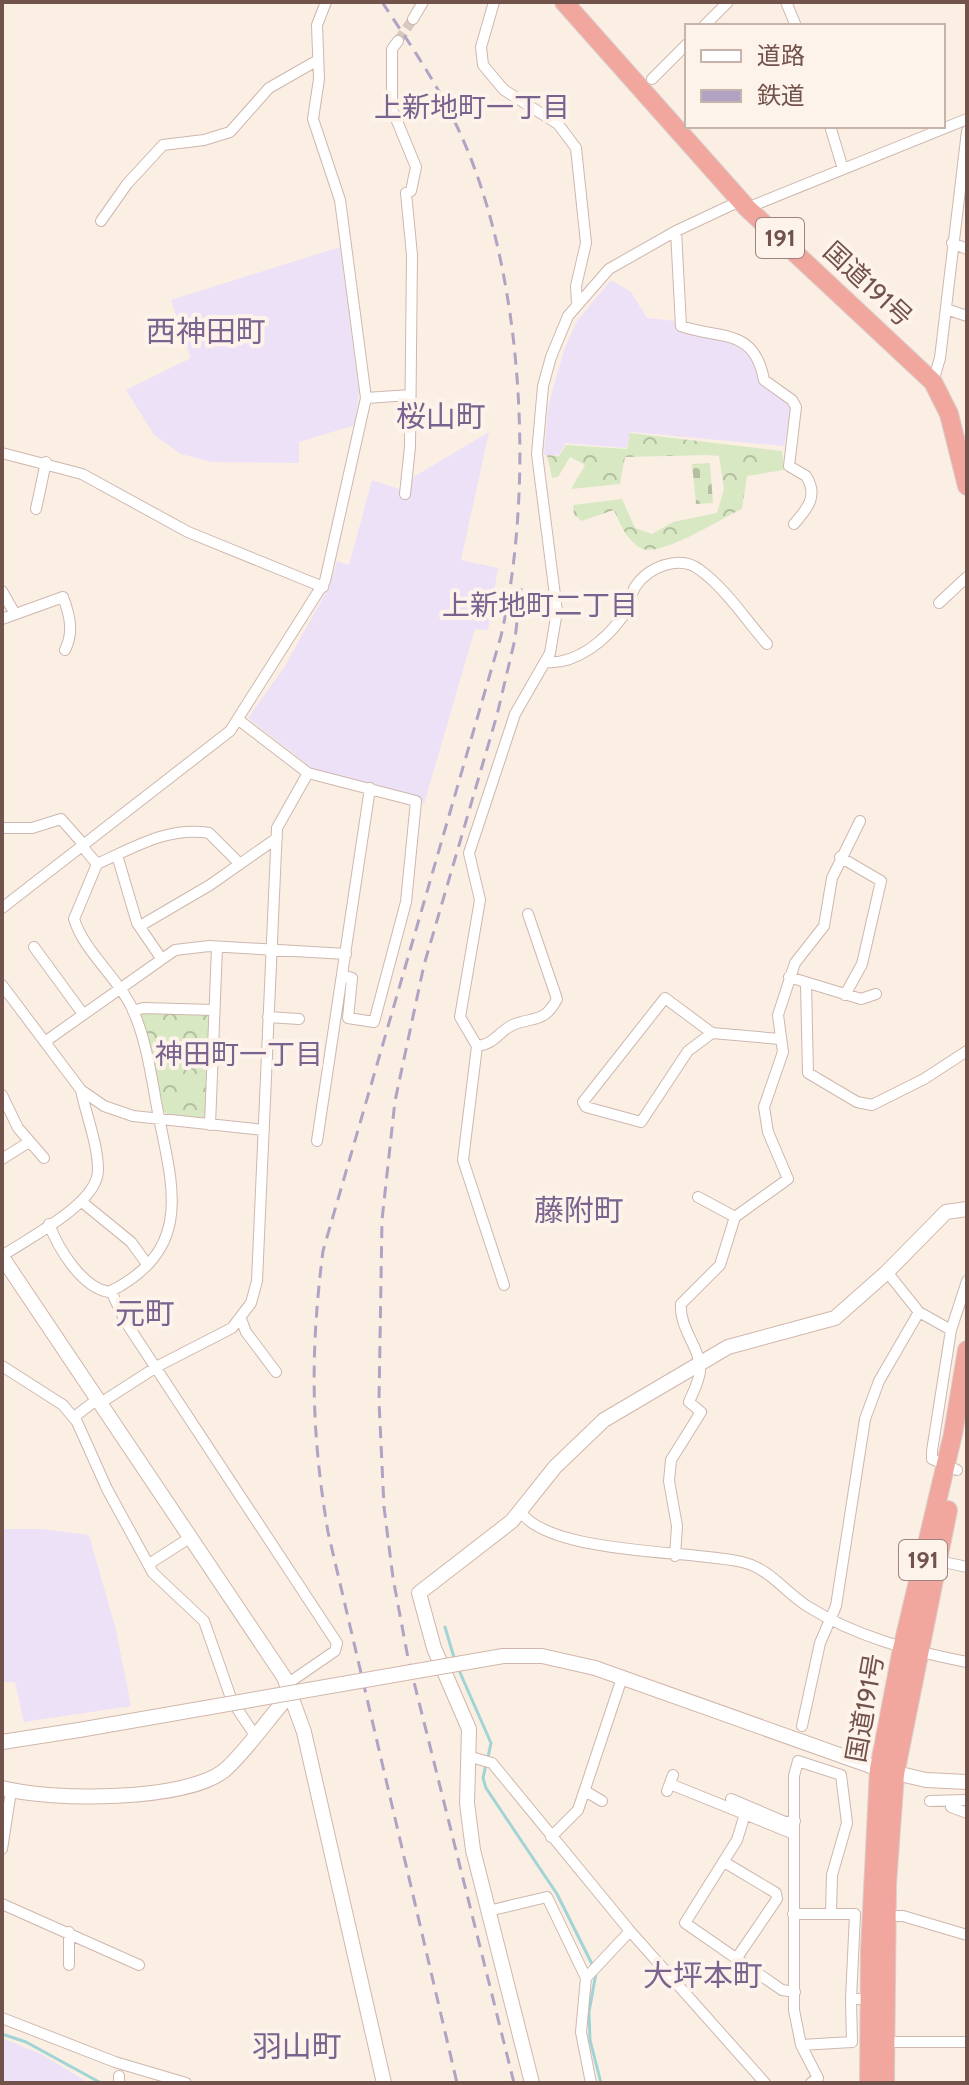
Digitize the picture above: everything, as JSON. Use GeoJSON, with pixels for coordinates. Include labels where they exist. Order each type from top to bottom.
{"type":"FeatureCollection","features":[{"type":"Feature","properties":{"kind":"highway","name":"国道191号"},"geometry":{"type":"LineString","coordinates":[[564,2],[744,204],[933,382],[949,414],[967,486]]}},
{"type":"Feature","properties":{"kind":"highway","name":"国道191号"},"geometry":{"type":"LineString","coordinates":[[869,2083],[860,1999],[887,1772],[909,1650],[951,1468],[967,1350]]}},
{"type":"Feature","properties":{"kind":"highway","name":"国道191号"},"geometry":{"type":"LineString","coordinates":[[951,1468],[967,1422]]}},
{"type":"Feature","properties":{"kind":"highway","name":"国道191号"},"geometry":{"type":"LineString","coordinates":[[885,2083],[887,1772]]}},
{"type":"Feature","properties":{"kind":"street"},"geometry":{"type":"LineString","coordinates":[[2,908],[221,741],[240,721],[323,587],[366,398],[340,200],[313,119],[319,79],[317,25],[326,2]]}},
{"type":"Feature","properties":{"kind":"street"},"geometry":{"type":"LineString","coordinates":[[413,19],[423,2]]}},
{"type":"Feature","properties":{"kind":"street"},"geometry":{"type":"LineString","coordinates":[[494,2],[481,47],[483,65],[504,90],[558,124],[576,148],[586,243],[576,286],[577,302]]}},
{"type":"Feature","properties":{"kind":"street"},"geometry":{"type":"LineString","coordinates":[[706,24],[728,2]]}},
{"type":"Feature","properties":{"kind":"street"},"geometry":{"type":"LineString","coordinates":[[786,2],[795,24]]}},
{"type":"Feature","properties":{"kind":"street"},"geometry":{"type":"LineString","coordinates":[[398,41],[392,49],[392,109],[416,167],[411,191],[406,193],[412,255],[405,494]]}},
{"type":"Feature","properties":{"kind":"street"},"geometry":{"type":"LineString","coordinates":[[652,79],[685,46]]}},
{"type":"Feature","properties":{"kind":"street"},"geometry":{"type":"LineString","coordinates":[[101,221],[127,184],[163,145],[204,140],[230,132],[269,88],[318,60]]}},
{"type":"Feature","properties":{"kind":"street"},"geometry":{"type":"LineString","coordinates":[[945,128],[967,119]]}},
{"type":"Feature","properties":{"kind":"street"},"geometry":{"type":"LineString","coordinates":[[831,128],[843,169]]}},
{"type":"Feature","properties":{"kind":"street"},"geometry":{"type":"LineString","coordinates":[[504,1285],[463,1160],[477,1046],[460,1017],[480,900],[469,853],[512,722],[546,662],[557,611],[538,464],[539,413],[551,357],[577,302],[609,269],[676,231],[945,128]]}},
{"type":"Feature","properties":{"kind":"street"},"geometry":{"type":"LineString","coordinates":[[933,382],[946,309],[967,131]]}},
{"type":"Feature","properties":{"kind":"street"},"geometry":{"type":"LineString","coordinates":[[676,231],[681,326],[726,335],[753,349],[760,358],[764,380],[792,400],[796,407],[789,466],[806,476],[812,494],[810,506],[794,524]]}},
{"type":"Feature","properties":{"kind":"street"},"geometry":{"type":"LineString","coordinates":[[952,243],[967,249]]}},
{"type":"Feature","properties":{"kind":"street"},"geometry":{"type":"LineString","coordinates":[[946,309],[967,316]]}},
{"type":"Feature","properties":{"kind":"street"},"geometry":{"type":"LineString","coordinates":[[366,398],[410,395]]}},
{"type":"Feature","properties":{"kind":"street"},"geometry":{"type":"LineString","coordinates":[[2,453],[46,462],[82,474],[188,532],[323,587]]}},
{"type":"Feature","properties":{"kind":"street"},"geometry":{"type":"LineString","coordinates":[[36,509],[46,462]]}},
{"type":"Feature","properties":{"kind":"street"},"geometry":{"type":"LineString","coordinates":[[546,662],[557,663],[586,651],[623,616],[639,582],[653,571],[676,563],[699,569],[767,644]]}},
{"type":"Feature","properties":{"kind":"street"},"geometry":{"type":"LineString","coordinates":[[939,603],[967,577]]}},
{"type":"Feature","properties":{"kind":"street"},"geometry":{"type":"LineString","coordinates":[[2,591],[15,614]]}},
{"type":"Feature","properties":{"kind":"street"},"geometry":{"type":"LineString","coordinates":[[2,619],[63,597],[70,617],[70,638],[65,650]]}},
{"type":"Feature","properties":{"kind":"street"},"geometry":{"type":"LineString","coordinates":[[240,721],[308,773],[416,801],[418,810],[406,902],[374,1022],[348,1018],[352,978],[342,975]]}},
{"type":"Feature","properties":{"kind":"street"},"geometry":{"type":"LineString","coordinates":[[74,1417],[158,1366],[224,1333],[241,1319],[251,1303],[257,1281],[277,838],[281,821],[308,773]]}},
{"type":"Feature","properties":{"kind":"street"},"geometry":{"type":"LineString","coordinates":[[317,1141],[370,788]]}},
{"type":"Feature","properties":{"kind":"street"},"geometry":{"type":"LineString","coordinates":[[2,828],[32,828],[61,819],[97,864]]}},
{"type":"Feature","properties":{"kind":"street"},"geometry":{"type":"LineString","coordinates":[[675,1556],[677,1526],[669,1471],[675,1451],[701,1412],[689,1402],[698,1380],[699,1362],[686,1335],[681,1304],[720,1265],[735,1217],[788,1179],[768,1132],[764,1107],[783,1052],[778,1015],[795,963],[824,926],[840,857],[860,821]]}},
{"type":"Feature","properties":{"kind":"street"},"geometry":{"type":"LineString","coordinates":[[49,1224],[82,1277],[102,1291],[111,1291],[147,1264],[167,1235],[175,1207],[159,1119],[133,1011],[76,925],[74,915],[97,864],[164,834],[205,832],[228,848],[240,864]]}},
{"type":"Feature","properties":{"kind":"street"},"geometry":{"type":"LineString","coordinates":[[140,926],[277,838]]}},
{"type":"Feature","properties":{"kind":"street"},"geometry":{"type":"LineString","coordinates":[[117,855],[140,926],[161,958]]}},
{"type":"Feature","properties":{"kind":"street"},"geometry":{"type":"LineString","coordinates":[[840,857],[881,881],[862,964],[845,995]]}},
{"type":"Feature","properties":{"kind":"street"},"geometry":{"type":"LineString","coordinates":[[477,1046],[495,1042],[516,1024],[541,1018],[557,999],[528,914]]}},
{"type":"Feature","properties":{"kind":"street"},"geometry":{"type":"LineString","coordinates":[[34,947],[83,1014]]}},
{"type":"Feature","properties":{"kind":"street"},"geometry":{"type":"LineString","coordinates":[[46,1041],[175,950],[217,947],[346,954]]}},
{"type":"Feature","properties":{"kind":"street"},"geometry":{"type":"LineString","coordinates":[[210,1125],[217,947]]}},
{"type":"Feature","properties":{"kind":"street"},"geometry":{"type":"LineString","coordinates":[[789,977],[861,999],[876,994]]}},
{"type":"Feature","properties":{"kind":"street"},"geometry":{"type":"LineString","coordinates":[[806,983],[808,1073],[857,1102],[878,1103],[967,1051]]}},
{"type":"Feature","properties":{"kind":"street"},"geometry":{"type":"LineString","coordinates":[[2,985],[81,1090],[98,1169],[94,1185],[82,1202],[2,1256],[289,1688],[304,1732],[384,2083]]}},
{"type":"Feature","properties":{"kind":"street"},"geometry":{"type":"LineString","coordinates":[[712,1033],[688,1051],[641,1122],[586,1107],[583,1102],[597,1080],[665,998],[712,1033],[780,1039]]}},
{"type":"Feature","properties":{"kind":"street"},"geometry":{"type":"LineString","coordinates":[[133,1011],[143,1008],[214,1010]]}},
{"type":"Feature","properties":{"kind":"street"},"geometry":{"type":"LineString","coordinates":[[268,1017],[299,1019]]}},
{"type":"Feature","properties":{"kind":"street"},"geometry":{"type":"LineString","coordinates":[[81,1090],[122,1113],[264,1130]]}},
{"type":"Feature","properties":{"kind":"street"},"geometry":{"type":"LineString","coordinates":[[2,1095],[18,1128],[44,1158]]}},
{"type":"Feature","properties":{"kind":"street"},"geometry":{"type":"LineString","coordinates":[[2,1159],[29,1142]]}},
{"type":"Feature","properties":{"kind":"street"},"geometry":{"type":"LineString","coordinates":[[698,1197],[735,1217]]}},
{"type":"Feature","properties":{"kind":"street"},"geometry":{"type":"LineString","coordinates":[[82,1202],[131,1242],[147,1264]]}},
{"type":"Feature","properties":{"kind":"street"},"geometry":{"type":"LineString","coordinates":[[532,2083],[473,1850],[467,1803],[475,1758],[463,1709],[444,1674],[419,1593],[520,1511],[555,1467],[604,1420],[699,1362],[750,1340],[835,1318],[887,1272],[946,1212],[967,1209]]}},
{"type":"Feature","properties":{"kind":"street"},"geometry":{"type":"LineString","coordinates":[[887,1272],[919,1312],[951,1330]]}},
{"type":"Feature","properties":{"kind":"street"},"geometry":{"type":"LineString","coordinates":[[951,1468],[932,1459],[932,1451],[951,1330],[967,1281]]}},
{"type":"Feature","properties":{"kind":"street"},"geometry":{"type":"LineString","coordinates":[[2,1849],[7,1789],[68,1796],[193,1786],[226,1768],[289,1688],[335,1651],[337,1643],[158,1366],[119,1312],[111,1291]]}},
{"type":"Feature","properties":{"kind":"street"},"geometry":{"type":"LineString","coordinates":[[802,1726],[820,1643],[832,1618],[865,1419],[884,1372],[919,1312]]}},
{"type":"Feature","properties":{"kind":"street"},"geometry":{"type":"LineString","coordinates":[[241,1319],[246,1332],[276,1372]]}},
{"type":"Feature","properties":{"kind":"street"},"geometry":{"type":"LineString","coordinates":[[2,1366],[54,1399],[74,1417],[107,1489],[149,1564],[161,1582],[204,1621],[232,1701],[254,1734]]}},
{"type":"Feature","properties":{"kind":"street"},"geometry":{"type":"LineString","coordinates":[[520,1511],[531,1522],[559,1534],[675,1556],[741,1562],[758,1567],[805,1605],[832,1618],[909,1650],[967,1662]]}},
{"type":"Feature","properties":{"kind":"street"},"geometry":{"type":"LineString","coordinates":[[149,1564],[191,1537]]}},
{"type":"Feature","properties":{"kind":"street"},"geometry":{"type":"LineString","coordinates":[[930,1559],[967,1567]]}},
{"type":"Feature","properties":{"kind":"street"},"geometry":{"type":"LineString","coordinates":[[3,1743],[503,1656],[542,1656],[595,1668],[887,1772],[967,1782]]}},
{"type":"Feature","properties":{"kind":"street"},"geometry":{"type":"LineString","coordinates":[[551,1837],[575,1815],[622,1678]]}},
{"type":"Feature","properties":{"kind":"street"},"geometry":{"type":"LineString","coordinates":[[475,1758],[492,1763],[630,1931],[765,2083]]}},
{"type":"Feature","properties":{"kind":"street"},"geometry":{"type":"LineString","coordinates":[[811,2083],[818,2078],[801,2045],[795,1992],[794,1834],[798,1761],[841,1775],[847,1823],[832,1875],[831,1913]]}},
{"type":"Feature","properties":{"kind":"street"},"geometry":{"type":"LineString","coordinates":[[670,1783],[794,1834]]}},
{"type":"Feature","properties":{"kind":"street"},"geometry":{"type":"LineString","coordinates":[[585,1791],[602,1801]]}},
{"type":"Feature","properties":{"kind":"street"},"geometry":{"type":"LineString","coordinates":[[731,1799],[785,1822],[795,1821]]}},
{"type":"Feature","properties":{"kind":"street"},"geometry":{"type":"LineString","coordinates":[[967,1800],[933,1801],[967,1810]]}},
{"type":"Feature","properties":{"kind":"street"},"geometry":{"type":"LineString","coordinates":[[745,1814],[737,1840],[685,1923],[782,1990],[795,1992]]}},
{"type":"Feature","properties":{"kind":"street"},"geometry":{"type":"LineString","coordinates":[[724,1862],[776,1893],[777,1899],[736,1959]]}},
{"type":"Feature","properties":{"kind":"street"},"geometry":{"type":"LineString","coordinates":[[488,1911],[547,1897],[588,1975]]}},
{"type":"Feature","properties":{"kind":"street"},"geometry":{"type":"LineString","coordinates":[[2,1904],[139,1965]]}},
{"type":"Feature","properties":{"kind":"street"},"geometry":{"type":"LineString","coordinates":[[793,1914],[855,1914],[860,1999],[852,2042],[801,2045]]}},
{"type":"Feature","properties":{"kind":"street"},"geometry":{"type":"LineString","coordinates":[[886,1916],[903,1916],[967,1935]]}},
{"type":"Feature","properties":{"kind":"street"},"geometry":{"type":"LineString","coordinates":[[591,2083],[581,2032],[588,1975],[630,1931]]}},
{"type":"Feature","properties":{"kind":"street"},"geometry":{"type":"LineString","coordinates":[[69,1932],[69,1965]]}},
{"type":"Feature","properties":{"kind":"street"},"geometry":{"type":"LineString","coordinates":[[2,2018],[115,2062],[186,2083]]}},
{"type":"Feature","properties":{"kind":"street"},"geometry":{"type":"LineString","coordinates":[[885,2042],[967,2042]]}},
{"type":"Feature","properties":{"kind":"shaded area"},"geometry":{"type":"Polygon","coordinates":[[[340,247],[359,391],[355,425],[299,442],[299,463],[212,462],[181,454],[154,435],[126,390],[191,358],[171,300],[340,247]]]}},
{"type":"Feature","properties":{"kind":"shaded area"},"geometry":{"type":"Polygon","coordinates":[[[611,280],[631,292],[647,318],[675,321],[678,331],[723,339],[754,356],[792,409],[784,446],[631,432],[626,448],[566,443],[559,455],[544,455],[548,407],[564,350],[577,321],[611,280]]]}},
{"type":"Feature","properties":{"kind":"shaded area"},"geometry":{"type":"Polygon","coordinates":[[[489,432],[461,560],[498,568],[488,630],[475,629],[424,804],[419,796],[313,769],[248,718],[285,666],[330,585],[337,561],[349,565],[372,480],[405,491],[407,481],[489,432]]]}},
{"type":"Feature","properties":{"kind":"shaded area"},"geometry":{"type":"Polygon","coordinates":[[[2,1529],[42,1529],[89,1535],[116,1630],[131,1706],[24,1722],[15,1682],[2,1682],[2,1529]]]}},
{"type":"Feature","properties":{"kind":"shaded area"},"geometry":{"type":"Polygon","coordinates":[[[2,2038],[41,2054],[89,2083],[2,2083],[2,2038]]]}},
{"type":"Feature","properties":{"kind":"green space"},"geometry":{"type":"Polygon","coordinates":[[[630,433],[782,451],[784,470],[747,476],[742,509],[678,542],[652,550],[643,549],[629,538],[614,510],[581,521],[574,514],[573,505],[622,499],[635,528],[652,534],[673,522],[717,513],[724,489],[719,456],[709,455],[625,457],[620,484],[571,489],[585,465],[570,457],[558,477],[552,478],[547,455],[559,456],[566,445],[627,449],[630,433]]]}},
{"type":"Feature","properties":{"kind":"green space"},"geometry":{"type":"Polygon","coordinates":[[[710,463],[713,503],[696,504],[692,464],[710,463]]]}},
{"type":"Feature","properties":{"kind":"green space"},"geometry":{"type":"Polygon","coordinates":[[[143,1012],[207,1013],[211,1017],[207,1118],[170,1116],[163,1111],[139,1016],[143,1012]]]}},
{"type":"Feature","properties":{"kind":"waterway"},"geometry":{"type":"LineString","coordinates":[[445,1627],[455,1661]]}},
{"type":"Feature","properties":{"kind":"waterway"},"geometry":{"type":"LineString","coordinates":[[458,1668],[491,1743],[488,1757]]}},
{"type":"Feature","properties":{"kind":"waterway"},"geometry":{"type":"LineString","coordinates":[[486,1764],[483,1778],[486,1788],[557,1894],[593,1966]]}},
{"type":"Feature","properties":{"kind":"waterway"},"geometry":{"type":"LineString","coordinates":[[596,1973],[589,2012],[590,2040],[601,2083]]}},
{"type":"Feature","properties":{"kind":"waterway"},"geometry":{"type":"LineString","coordinates":[[2,2034],[26,2042],[101,2083]]}},
{"type":"Feature","properties":{"kind":"tunnel"},"geometry":{"type":"LineString","coordinates":[[398,41],[413,19]]}},
{"type":"Feature","properties":{"kind":"railway"},"geometry":{"type":"LineString","coordinates":[[382,2],[443,99],[482,188],[510,314],[520,448],[512,577],[501,636],[323,1251],[314,1358],[318,1460],[328,1532],[457,2083]]}},
{"type":"Feature","properties":{"kind":"railway"},"geometry":{"type":"LineString","coordinates":[[514,2083],[408,1658],[384,1507],[379,1401],[382,1220],[395,1101],[424,965],[497,715],[515,639],[521,588]]}},
{"type":"Feature","properties":{"kind":"district","name":"上新地町一丁目"},"geometry":{"type":"Point","coordinates":[472,107]}},
{"type":"Feature","properties":{"kind":"district","name":"西神田町"},"geometry":{"type":"Point","coordinates":[206,332]}},
{"type":"Feature","properties":{"kind":"district","name":"桜山町"},"geometry":{"type":"Point","coordinates":[441,417]}},
{"type":"Feature","properties":{"kind":"district","name":"上新地町二丁目"},"geometry":{"type":"Point","coordinates":[540,605]}},
{"type":"Feature","properties":{"kind":"district","name":"神田町一丁目"},"geometry":{"type":"Point","coordinates":[239,1054]}},
{"type":"Feature","properties":{"kind":"district","name":"藤附町"},"geometry":{"type":"Point","coordinates":[579,1211]}},
{"type":"Feature","properties":{"kind":"district","name":"元町"},"geometry":{"type":"Point","coordinates":[145,1314]}},
{"type":"Feature","properties":{"kind":"district","name":"大坪本町"},"geometry":{"type":"Point","coordinates":[703,1976]}},
{"type":"Feature","properties":{"kind":"district","name":"羽山町"},"geometry":{"type":"Point","coordinates":[297,2047]}}]}
